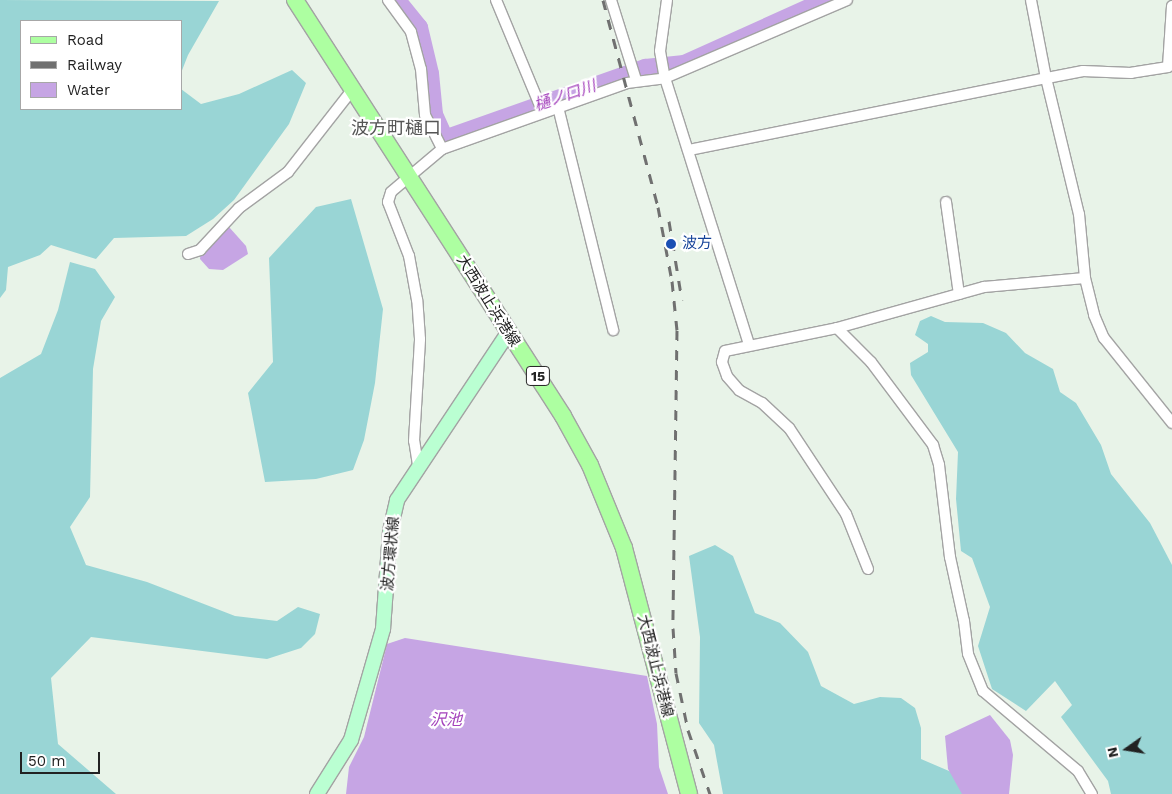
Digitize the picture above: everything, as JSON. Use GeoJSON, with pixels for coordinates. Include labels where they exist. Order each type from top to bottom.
{"type":"FeatureCollection","features":[{"type":"Feature","properties":{"kind":"main road","name":"大西波止浜港線"},"geometry":{"type":"LineString","coordinates":[[295,0],[563,416],[610,508],[636,592],[689,794]]}},
{"type":"Feature","properties":{"kind":"main road","name":"波方環状線"},"geometry":{"type":"LineString","coordinates":[[317,794],[351,740],[383,629],[390,530],[397,500],[418,465],[508,333]]}},
{"type":"Feature","properties":{"kind":"street"},"geometry":{"type":"LineString","coordinates":[[388,0],[411,32],[421,69],[425,115],[442,149]]}},
{"type":"Feature","properties":{"kind":"street"},"geometry":{"type":"LineString","coordinates":[[496,0],[543,113]]}},
{"type":"Feature","properties":{"kind":"street"},"geometry":{"type":"LineString","coordinates":[[611,0],[636,80]]}},
{"type":"Feature","properties":{"kind":"street"},"geometry":{"type":"LineString","coordinates":[[668,0],[660,51],[665,78],[749,345]]}},
{"type":"Feature","properties":{"kind":"street"},"geometry":{"type":"LineString","coordinates":[[418,465],[414,441],[420,359],[418,300],[409,256],[388,202],[391,192],[410,178],[442,149],[636,80],[665,78],[847,0]]}},
{"type":"Feature","properties":{"kind":"street"},"geometry":{"type":"LineString","coordinates":[[1031,0],[1046,78],[1080,214],[1085,278],[1094,315],[1104,338],[1172,423]]}},
{"type":"Feature","properties":{"kind":"street"},"geometry":{"type":"LineString","coordinates":[[689,150],[1083,71],[1131,73],[1170,68],[1172,6]]}},
{"type":"Feature","properties":{"kind":"street"},"geometry":{"type":"LineString","coordinates":[[188,254],[200,250],[239,208],[288,172],[352,90]]}},
{"type":"Feature","properties":{"kind":"street"},"geometry":{"type":"LineString","coordinates":[[558,107],[613,330]]}},
{"type":"Feature","properties":{"kind":"street"},"geometry":{"type":"LineString","coordinates":[[946,202],[959,294]]}},
{"type":"Feature","properties":{"kind":"street"},"geometry":{"type":"LineString","coordinates":[[868,569],[846,514],[789,428],[762,403],[739,390],[727,376],[722,362],[725,351],[837,328],[984,287],[1085,278]]}},
{"type":"Feature","properties":{"kind":"street"},"geometry":{"type":"LineString","coordinates":[[837,328],[871,362],[933,445],[939,465],[950,557],[968,654],[983,691],[1078,771],[1092,794]]}},
{"type":"Feature","properties":{"kind":"shaded area"},"geometry":{"type":"Polygon","coordinates":[[[0,0],[219,1],[188,55],[182,70],[182,20],[20,20],[20,110],[182,110],[182,90],[201,104],[239,94],[292,70],[306,83],[289,124],[234,200],[213,219],[186,236],[114,238],[96,259],[51,245],[40,255],[8,267],[6,290],[0,298],[0,0]]]}},
{"type":"Feature","properties":{"kind":"shaded area"},"geometry":{"type":"Polygon","coordinates":[[[351,199],[383,309],[375,383],[364,440],[353,470],[316,479],[265,482],[248,393],[273,362],[269,258],[316,207],[351,199]]]}},
{"type":"Feature","properties":{"kind":"shaded area"},"geometry":{"type":"Polygon","coordinates":[[[70,262],[95,269],[115,297],[101,321],[93,369],[90,497],[70,527],[86,565],[147,582],[235,616],[277,621],[298,607],[320,614],[315,634],[301,648],[267,659],[91,637],[51,678],[58,744],[116,794],[0,794],[0,378],[41,354],[58,310],[70,262]]]}},
{"type":"Feature","properties":{"kind":"shaded area"},"geometry":{"type":"Polygon","coordinates":[[[931,316],[945,322],[983,323],[1006,333],[1025,353],[1053,369],[1060,392],[1076,403],[1101,445],[1111,474],[1150,523],[1172,565],[1172,794],[1111,794],[1108,781],[1061,717],[1072,705],[1055,681],[1026,711],[992,689],[978,646],[990,607],[972,558],[961,551],[956,499],[958,452],[911,375],[910,363],[928,352],[928,344],[915,335],[920,321],[931,316]]]}},
{"type":"Feature","properties":{"kind":"shaded area"},"geometry":{"type":"Polygon","coordinates":[[[715,545],[733,556],[755,613],[780,623],[808,652],[821,686],[854,704],[880,697],[901,698],[915,708],[921,728],[921,759],[970,780],[974,794],[723,794],[714,745],[699,723],[700,637],[689,556],[715,545]]]}},
{"type":"Feature","properties":{"kind":"water"},"geometry":{"type":"Polygon","coordinates":[[[229,227],[246,246],[248,254],[223,270],[209,269],[200,259],[201,251],[229,227]]]}},
{"type":"Feature","properties":{"kind":"water","name":"沢池"},"geometry":{"type":"Polygon","coordinates":[[[405,638],[647,676],[657,724],[659,767],[668,794],[346,794],[349,767],[364,737],[387,644],[405,638]]]}},
{"type":"Feature","properties":{"kind":"water"},"geometry":{"type":"Polygon","coordinates":[[[990,715],[1010,740],[1013,755],[1009,794],[962,794],[948,769],[945,736],[990,715]]]}},
{"type":"Feature","properties":{"kind":"waterway","name":"樋ノ口川"},"geometry":{"type":"LineString","coordinates":[[396,0],[418,27],[429,73],[433,114],[444,139],[645,68],[684,64],[826,0]]}},
{"type":"Feature","properties":{"kind":"railway"},"geometry":{"type":"LineString","coordinates":[[603,0],[658,207],[672,281],[677,330],[673,628],[676,673],[688,730],[710,794]]}},
{"type":"Feature","properties":{"kind":"railway"},"geometry":{"type":"LineString","coordinates":[[669,221],[682,300]]}},
{"type":"Feature","properties":{"kind":"place","name":"波方"},"geometry":{"type":"Point","coordinates":[671,244]}},
{"type":"Feature","properties":{"kind":"district","name":"波方町樋口"},"geometry":{"type":"Point","coordinates":[396,128]}}]}
